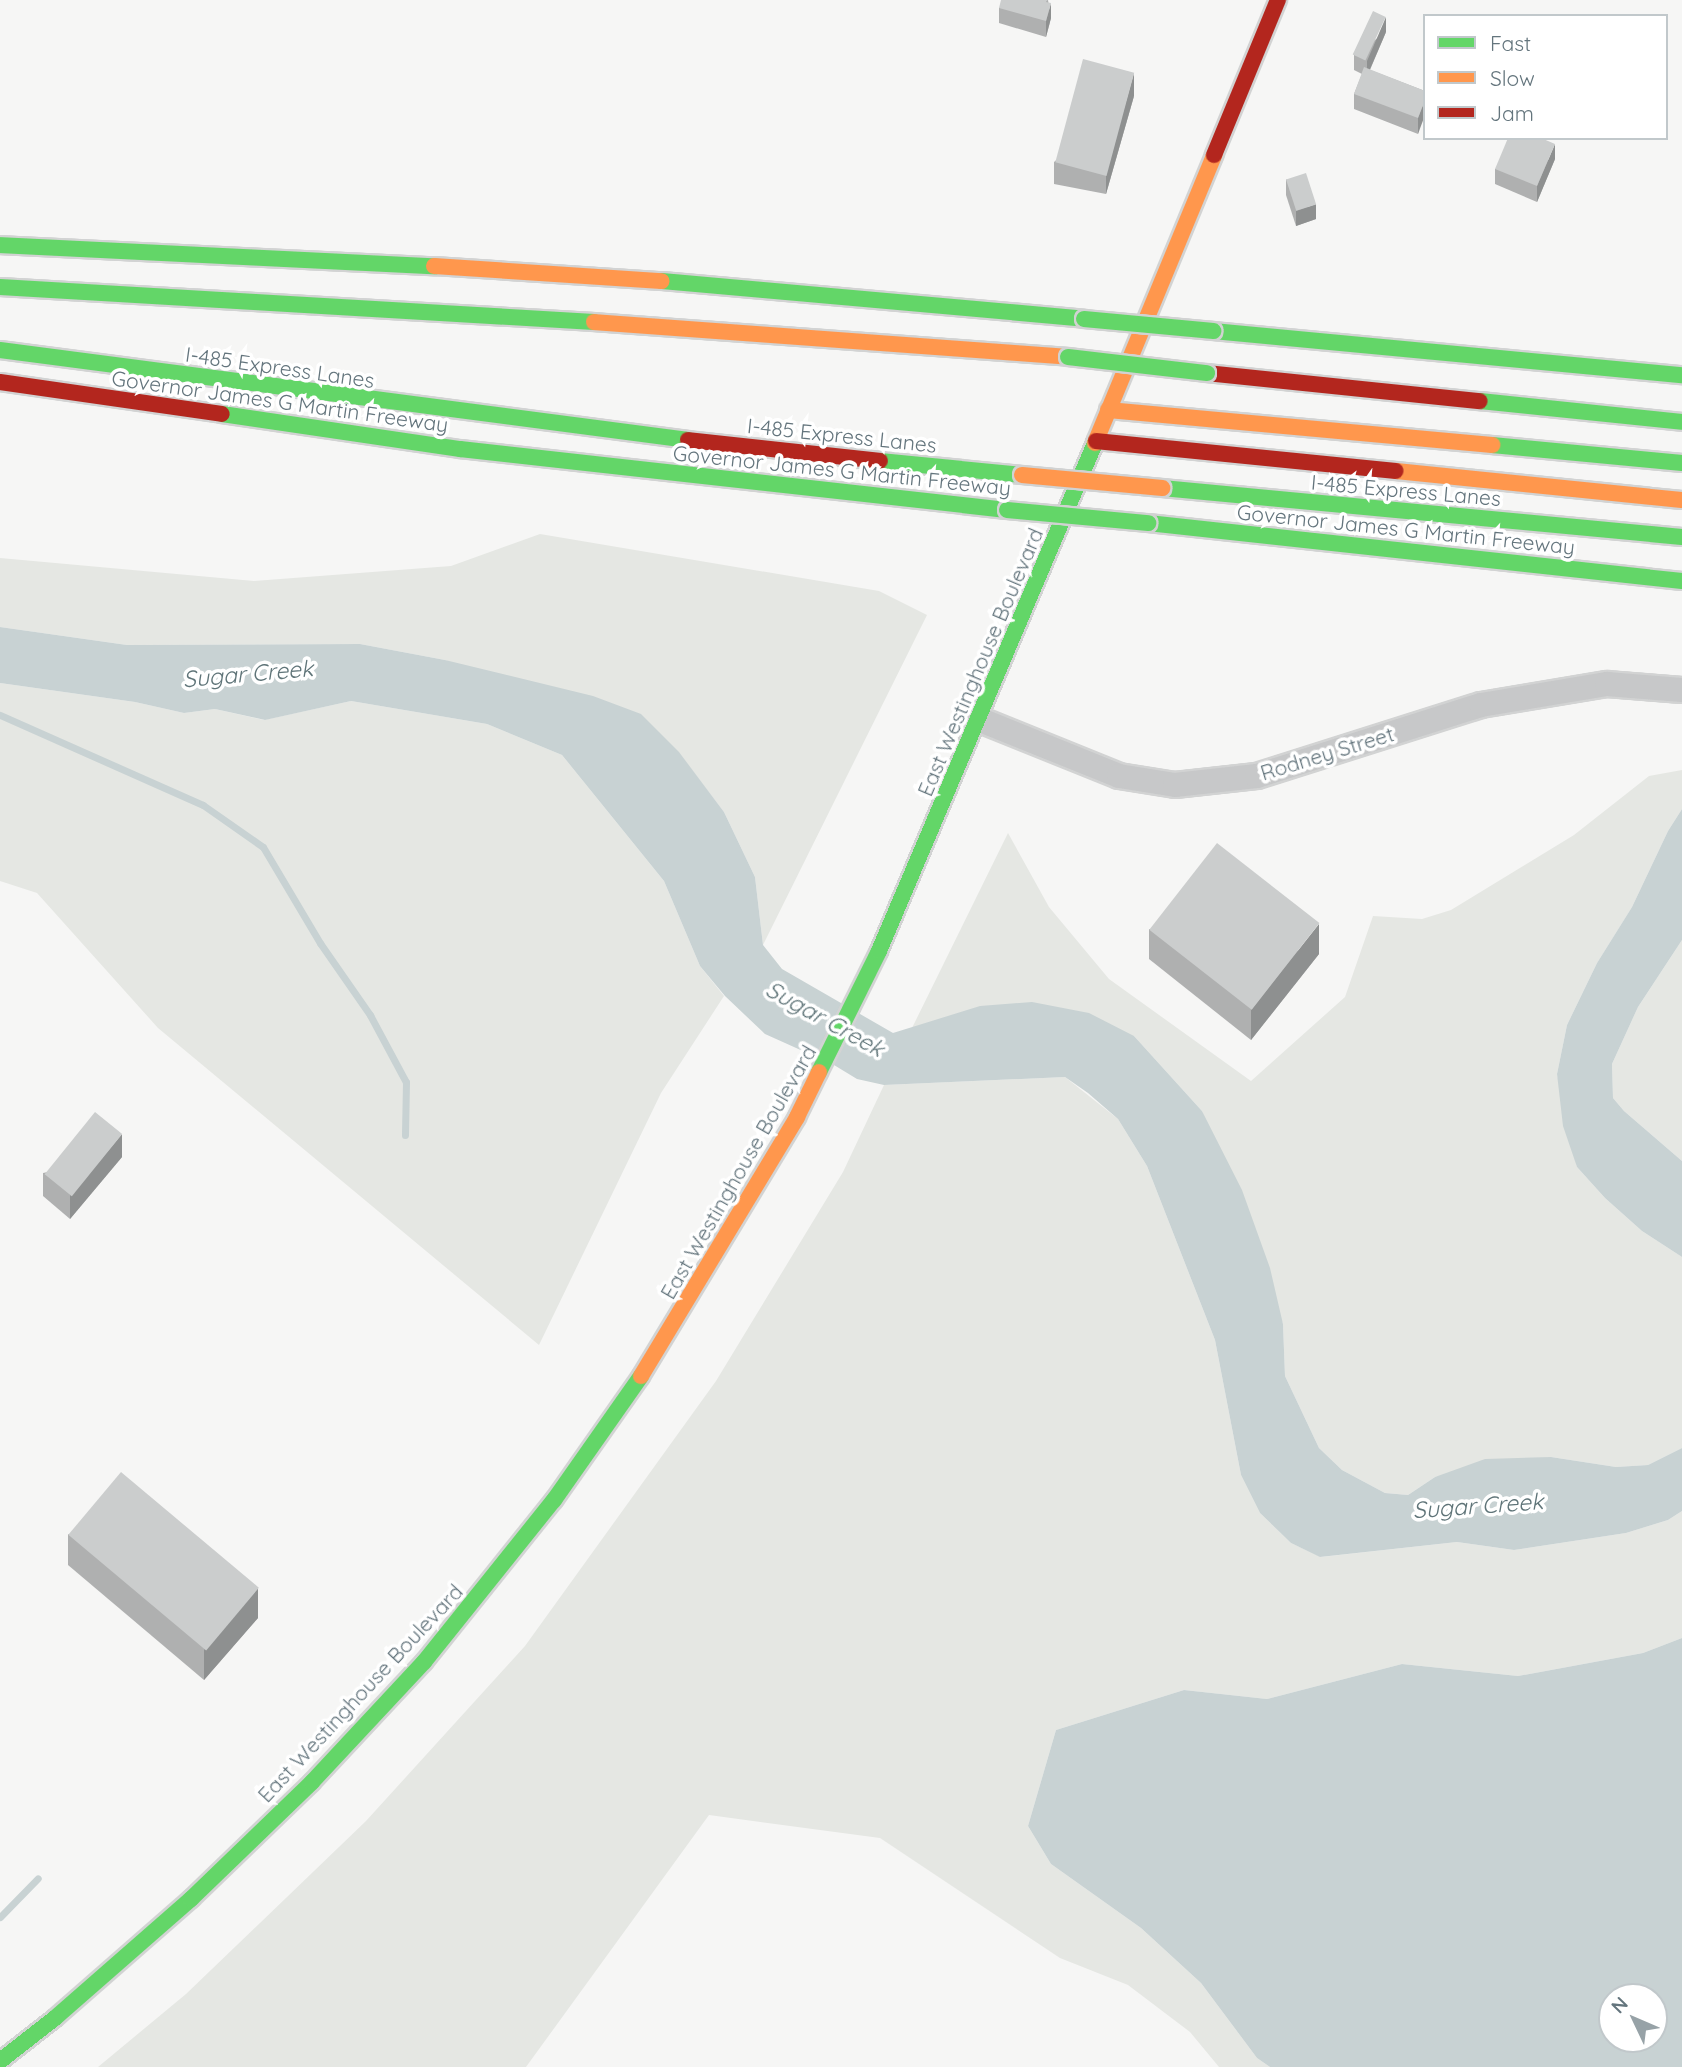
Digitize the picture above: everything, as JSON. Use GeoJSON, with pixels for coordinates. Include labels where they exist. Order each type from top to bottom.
{"type":"FeatureCollection","features":[{"type":"Feature","properties":{"kind":"main road","name":"East Westinghouse Boulevard"},"geometry":{"type":"LineString","coordinates":[[0,2061],[55,2018],[191,1899],[312,1782],[424,1662],[514,1552],[606,1429],[745,1209],[844,1027],[879,951],[1096,441],[1278,0]]}},
{"type":"Feature","properties":{"kind":"main road"},"geometry":{"type":"LineString","coordinates":[[0,245],[384,262],[671,282],[1682,375]]}},
{"type":"Feature","properties":{"kind":"main road"},"geometry":{"type":"LineString","coordinates":[[121,250],[271,275]]}},
{"type":"Feature","properties":{"kind":"main road"},"geometry":{"type":"LineString","coordinates":[[0,287],[543,318],[1068,357],[1682,422]]}},
{"type":"Feature","properties":{"kind":"main road"},"geometry":{"type":"LineString","coordinates":[[380,292],[543,318]]}},
{"type":"Feature","properties":{"kind":"main road","name":"I-485 Express Lanes"},"geometry":{"type":"LineString","coordinates":[[0,350],[766,449],[1682,537]]}},
{"type":"Feature","properties":{"kind":"main road","name":"Governor James G Martin Freeway"},"geometry":{"type":"LineString","coordinates":[[0,383],[460,449],[1682,581]]}},
{"type":"Feature","properties":{"kind":"main road"},"geometry":{"type":"LineString","coordinates":[[1108,410],[1682,463]]}},
{"type":"Feature","properties":{"kind":"main road"},"geometry":{"type":"LineString","coordinates":[[1096,441],[1682,500]]}},
{"type":"Feature","properties":{"kind":"street","name":"Rodney Street"},"geometry":{"type":"LineString","coordinates":[[978,719],[1119,776],[1175,785],[1257,776],[1482,705],[1607,684],[1682,690]]}},
{"type":"Feature","properties":{"kind":"shaded area"},"geometry":{"type":"Polygon","coordinates":[[[540,534],[879,591],[927,615],[763,945],[755,877],[724,812],[679,753],[445,660],[360,644],[127,645],[0,627],[0,558],[254,581],[451,566],[540,534]]]}},
{"type":"Feature","properties":{"kind":"shaded area"},"geometry":{"type":"Polygon","coordinates":[[[0,683],[135,702],[184,713],[215,709],[264,720],[351,701],[487,724],[562,755],[664,881],[700,966],[724,996],[661,1093],[539,1345],[158,1028],[37,893],[0,881],[0,683]]]}},
{"type":"Feature","properties":{"kind":"shaded area"},"geometry":{"type":"Polygon","coordinates":[[[1682,770],[1682,809],[1668,831],[1632,907],[1597,963],[1567,1025],[1557,1074],[1577,1167],[1605,1198],[1642,1231],[1682,1257],[1682,1448],[1648,1465],[1616,1467],[1551,1457],[1435,1477],[1408,1495],[1385,1493],[1342,1470],[1319,1448],[1285,1376],[1283,1324],[1202,1111],[1134,1036],[911,1030],[1008,833],[1049,907],[1109,979],[1251,1081],[1345,997],[1373,916],[1422,919],[1451,910],[1574,835],[1649,776],[1682,770]]]}},
{"type":"Feature","properties":{"kind":"shaded area"},"geometry":{"type":"Polygon","coordinates":[[[1682,940],[1682,1161],[1624,1111],[1613,1098],[1612,1064],[1638,1007],[1682,940]]]}},
{"type":"Feature","properties":{"kind":"shaded area"},"geometry":{"type":"Polygon","coordinates":[[[1065,1077],[1118,1119],[1147,1166],[1215,1340],[1241,1475],[1260,1513],[1291,1543],[1321,1557],[1457,1542],[1514,1550],[1626,1533],[1668,1520],[1682,1511],[1682,1638],[1643,1653],[1518,1676],[1402,1664],[1267,1699],[1184,1690],[1056,1730],[1028,1826],[1051,1864],[1141,1928],[1201,1983],[1257,2058],[1270,2067],[1219,2067],[1190,2032],[1128,1985],[1060,1958],[880,1838],[709,1815],[526,2067],[98,2067],[186,1994],[366,1821],[525,1646],[716,1381],[843,1172],[884,1085],[1065,1077]]]}},
{"type":"Feature","properties":{"kind":"water","name":"Sugar Creek"},"geometry":{"type":"Polygon","coordinates":[[[0,627],[127,645],[360,644],[445,660],[593,696],[641,714],[679,752],[724,812],[755,877],[763,945],[782,969],[893,1033],[980,1006],[1032,1002],[1089,1013],[1134,1036],[1202,1111],[1242,1190],[1270,1268],[1283,1324],[1285,1376],[1319,1448],[1342,1470],[1385,1493],[1408,1495],[1435,1477],[1485,1459],[1551,1457],[1616,1467],[1648,1465],[1682,1448],[1682,1511],[1668,1520],[1626,1533],[1514,1550],[1457,1542],[1320,1557],[1291,1543],[1260,1513],[1241,1475],[1215,1340],[1147,1166],[1118,1119],[1088,1093],[1065,1077],[884,1085],[857,1079],[834,1065],[765,1034],[725,996],[700,966],[664,881],[562,755],[487,724],[351,701],[265,720],[215,709],[184,713],[135,702],[0,683],[0,627]]]}},
{"type":"Feature","properties":{"kind":"water"},"geometry":{"type":"Polygon","coordinates":[[[1682,809],[1682,940],[1638,1007],[1612,1064],[1613,1098],[1624,1111],[1682,1161],[1682,1257],[1642,1231],[1605,1198],[1577,1167],[1563,1126],[1557,1074],[1567,1025],[1597,963],[1632,907],[1668,831],[1682,809]]]}},
{"type":"Feature","properties":{"kind":"water"},"geometry":{"type":"Polygon","coordinates":[[[1682,1638],[1682,2067],[1270,2067],[1257,2058],[1201,1983],[1141,1928],[1051,1864],[1028,1826],[1056,1730],[1184,1690],[1267,1699],[1402,1664],[1518,1676],[1643,1653],[1682,1638]]]}},
{"type":"Feature","properties":{"kind":"building"},"geometry":{"type":"Polygon","coordinates":[[[1001,0],[1047,0],[1046,2],[1051,3],[1046,21],[999,8],[1001,0]]]}},
{"type":"Feature","properties":{"kind":"building"},"geometry":{"type":"Polygon","coordinates":[[[1373,11],[1386,17],[1365,60],[1353,55],[1373,11]]]}},
{"type":"Feature","properties":{"kind":"building"},"geometry":{"type":"Polygon","coordinates":[[[1083,59],[1134,73],[1107,176],[1055,162],[1083,59]]]}},
{"type":"Feature","properties":{"kind":"building"},"geometry":{"type":"Polygon","coordinates":[[[1364,67],[1423,90],[1423,105],[1418,118],[1354,94],[1364,67]]]}},
{"type":"Feature","properties":{"kind":"building"},"geometry":{"type":"Polygon","coordinates":[[[1507,140],[1546,140],[1555,144],[1537,186],[1495,169],[1507,140]]]}},
{"type":"Feature","properties":{"kind":"building"},"geometry":{"type":"Polygon","coordinates":[[[1306,173],[1316,204],[1296,211],[1286,179],[1306,173]]]}},
{"type":"Feature","properties":{"kind":"building"},"geometry":{"type":"Polygon","coordinates":[[[1217,843],[1319,923],[1252,1010],[1149,930],[1217,843]]]}},
{"type":"Feature","properties":{"kind":"building"},"geometry":{"type":"Polygon","coordinates":[[[95,1112],[122,1134],[72,1196],[45,1174],[95,1112]]]}},
{"type":"Feature","properties":{"kind":"building"},"geometry":{"type":"Polygon","coordinates":[[[121,1472],[259,1588],[206,1651],[68,1535],[121,1472]]]}},
{"type":"Feature","properties":{"kind":"waterway"},"geometry":{"type":"LineString","coordinates":[[0,715],[203,805],[263,847],[320,943],[370,1015],[406,1082],[405,1135]]}},
{"type":"Feature","properties":{"kind":"waterway"},"geometry":{"type":"LineString","coordinates":[[0,1917],[38,1878]]}},
{"type":"Feature","properties":{"kind":"traffic: fast"},"geometry":{"type":"LineString","coordinates":[[0,245],[434,266]]}},
{"type":"Feature","properties":{"kind":"traffic: fast"},"geometry":{"type":"LineString","coordinates":[[662,281],[1084,319]]}},
{"type":"Feature","properties":{"kind":"traffic: fast"},"geometry":{"type":"LineString","coordinates":[[0,287],[594,322]]}},
{"type":"Feature","properties":{"kind":"traffic: fast"},"geometry":{"type":"LineString","coordinates":[[1084,319],[1213,331]]}},
{"type":"Feature","properties":{"kind":"traffic: fast"},"geometry":{"type":"LineString","coordinates":[[1213,331],[1682,375]]}},
{"type":"Feature","properties":{"kind":"traffic: fast"},"geometry":{"type":"LineString","coordinates":[[0,350],[688,440]]}},
{"type":"Feature","properties":{"kind":"traffic: fast"},"geometry":{"type":"LineString","coordinates":[[1068,357],[1207,373]]}},
{"type":"Feature","properties":{"kind":"traffic: fast"},"geometry":{"type":"LineString","coordinates":[[1480,401],[1682,422]]}},
{"type":"Feature","properties":{"kind":"traffic: fast"},"geometry":{"type":"LineString","coordinates":[[222,414],[460,449],[1007,510]]}},
{"type":"Feature","properties":{"kind":"traffic: fast"},"geometry":{"type":"LineString","coordinates":[[819,1072],[879,951],[1095,443]]}},
{"type":"Feature","properties":{"kind":"traffic: fast"},"geometry":{"type":"LineString","coordinates":[[1492,445],[1682,463]]}},
{"type":"Feature","properties":{"kind":"traffic: fast"},"geometry":{"type":"LineString","coordinates":[[880,461],[1022,475]]}},
{"type":"Feature","properties":{"kind":"traffic: fast"},"geometry":{"type":"LineString","coordinates":[[1162,488],[1682,537]]}},
{"type":"Feature","properties":{"kind":"traffic: fast"},"geometry":{"type":"LineString","coordinates":[[1007,510],[1148,523]]}},
{"type":"Feature","properties":{"kind":"traffic: fast"},"geometry":{"type":"LineString","coordinates":[[1148,523],[1682,581]]}},
{"type":"Feature","properties":{"kind":"traffic: fast"},"geometry":{"type":"LineString","coordinates":[[0,2061],[55,2018],[191,1899],[312,1782],[424,1662],[554,1500],[641,1376]]}},
{"type":"Feature","properties":{"kind":"traffic: slow"},"geometry":{"type":"LineString","coordinates":[[1095,443],[1214,155]]}},
{"type":"Feature","properties":{"kind":"traffic: slow"},"geometry":{"type":"LineString","coordinates":[[434,266],[662,281]]}},
{"type":"Feature","properties":{"kind":"traffic: slow"},"geometry":{"type":"LineString","coordinates":[[594,322],[1068,357]]}},
{"type":"Feature","properties":{"kind":"traffic: slow"},"geometry":{"type":"LineString","coordinates":[[1108,410],[1492,445]]}},
{"type":"Feature","properties":{"kind":"traffic: slow"},"geometry":{"type":"LineString","coordinates":[[1396,471],[1682,500]]}},
{"type":"Feature","properties":{"kind":"traffic: slow"},"geometry":{"type":"LineString","coordinates":[[1022,475],[1162,488]]}},
{"type":"Feature","properties":{"kind":"traffic: slow"},"geometry":{"type":"LineString","coordinates":[[641,1376],[797,1117],[819,1072]]}},
{"type":"Feature","properties":{"kind":"traffic: jam"},"geometry":{"type":"LineString","coordinates":[[1214,155],[1278,0]]}},
{"type":"Feature","properties":{"kind":"traffic: jam"},"geometry":{"type":"LineString","coordinates":[[1207,373],[1480,401]]}},
{"type":"Feature","properties":{"kind":"traffic: jam"},"geometry":{"type":"LineString","coordinates":[[0,382],[222,414]]}},
{"type":"Feature","properties":{"kind":"traffic: jam"},"geometry":{"type":"LineString","coordinates":[[688,440],[880,461]]}},
{"type":"Feature","properties":{"kind":"traffic: jam"},"geometry":{"type":"LineString","coordinates":[[1096,441],[1396,471]]}}]}
